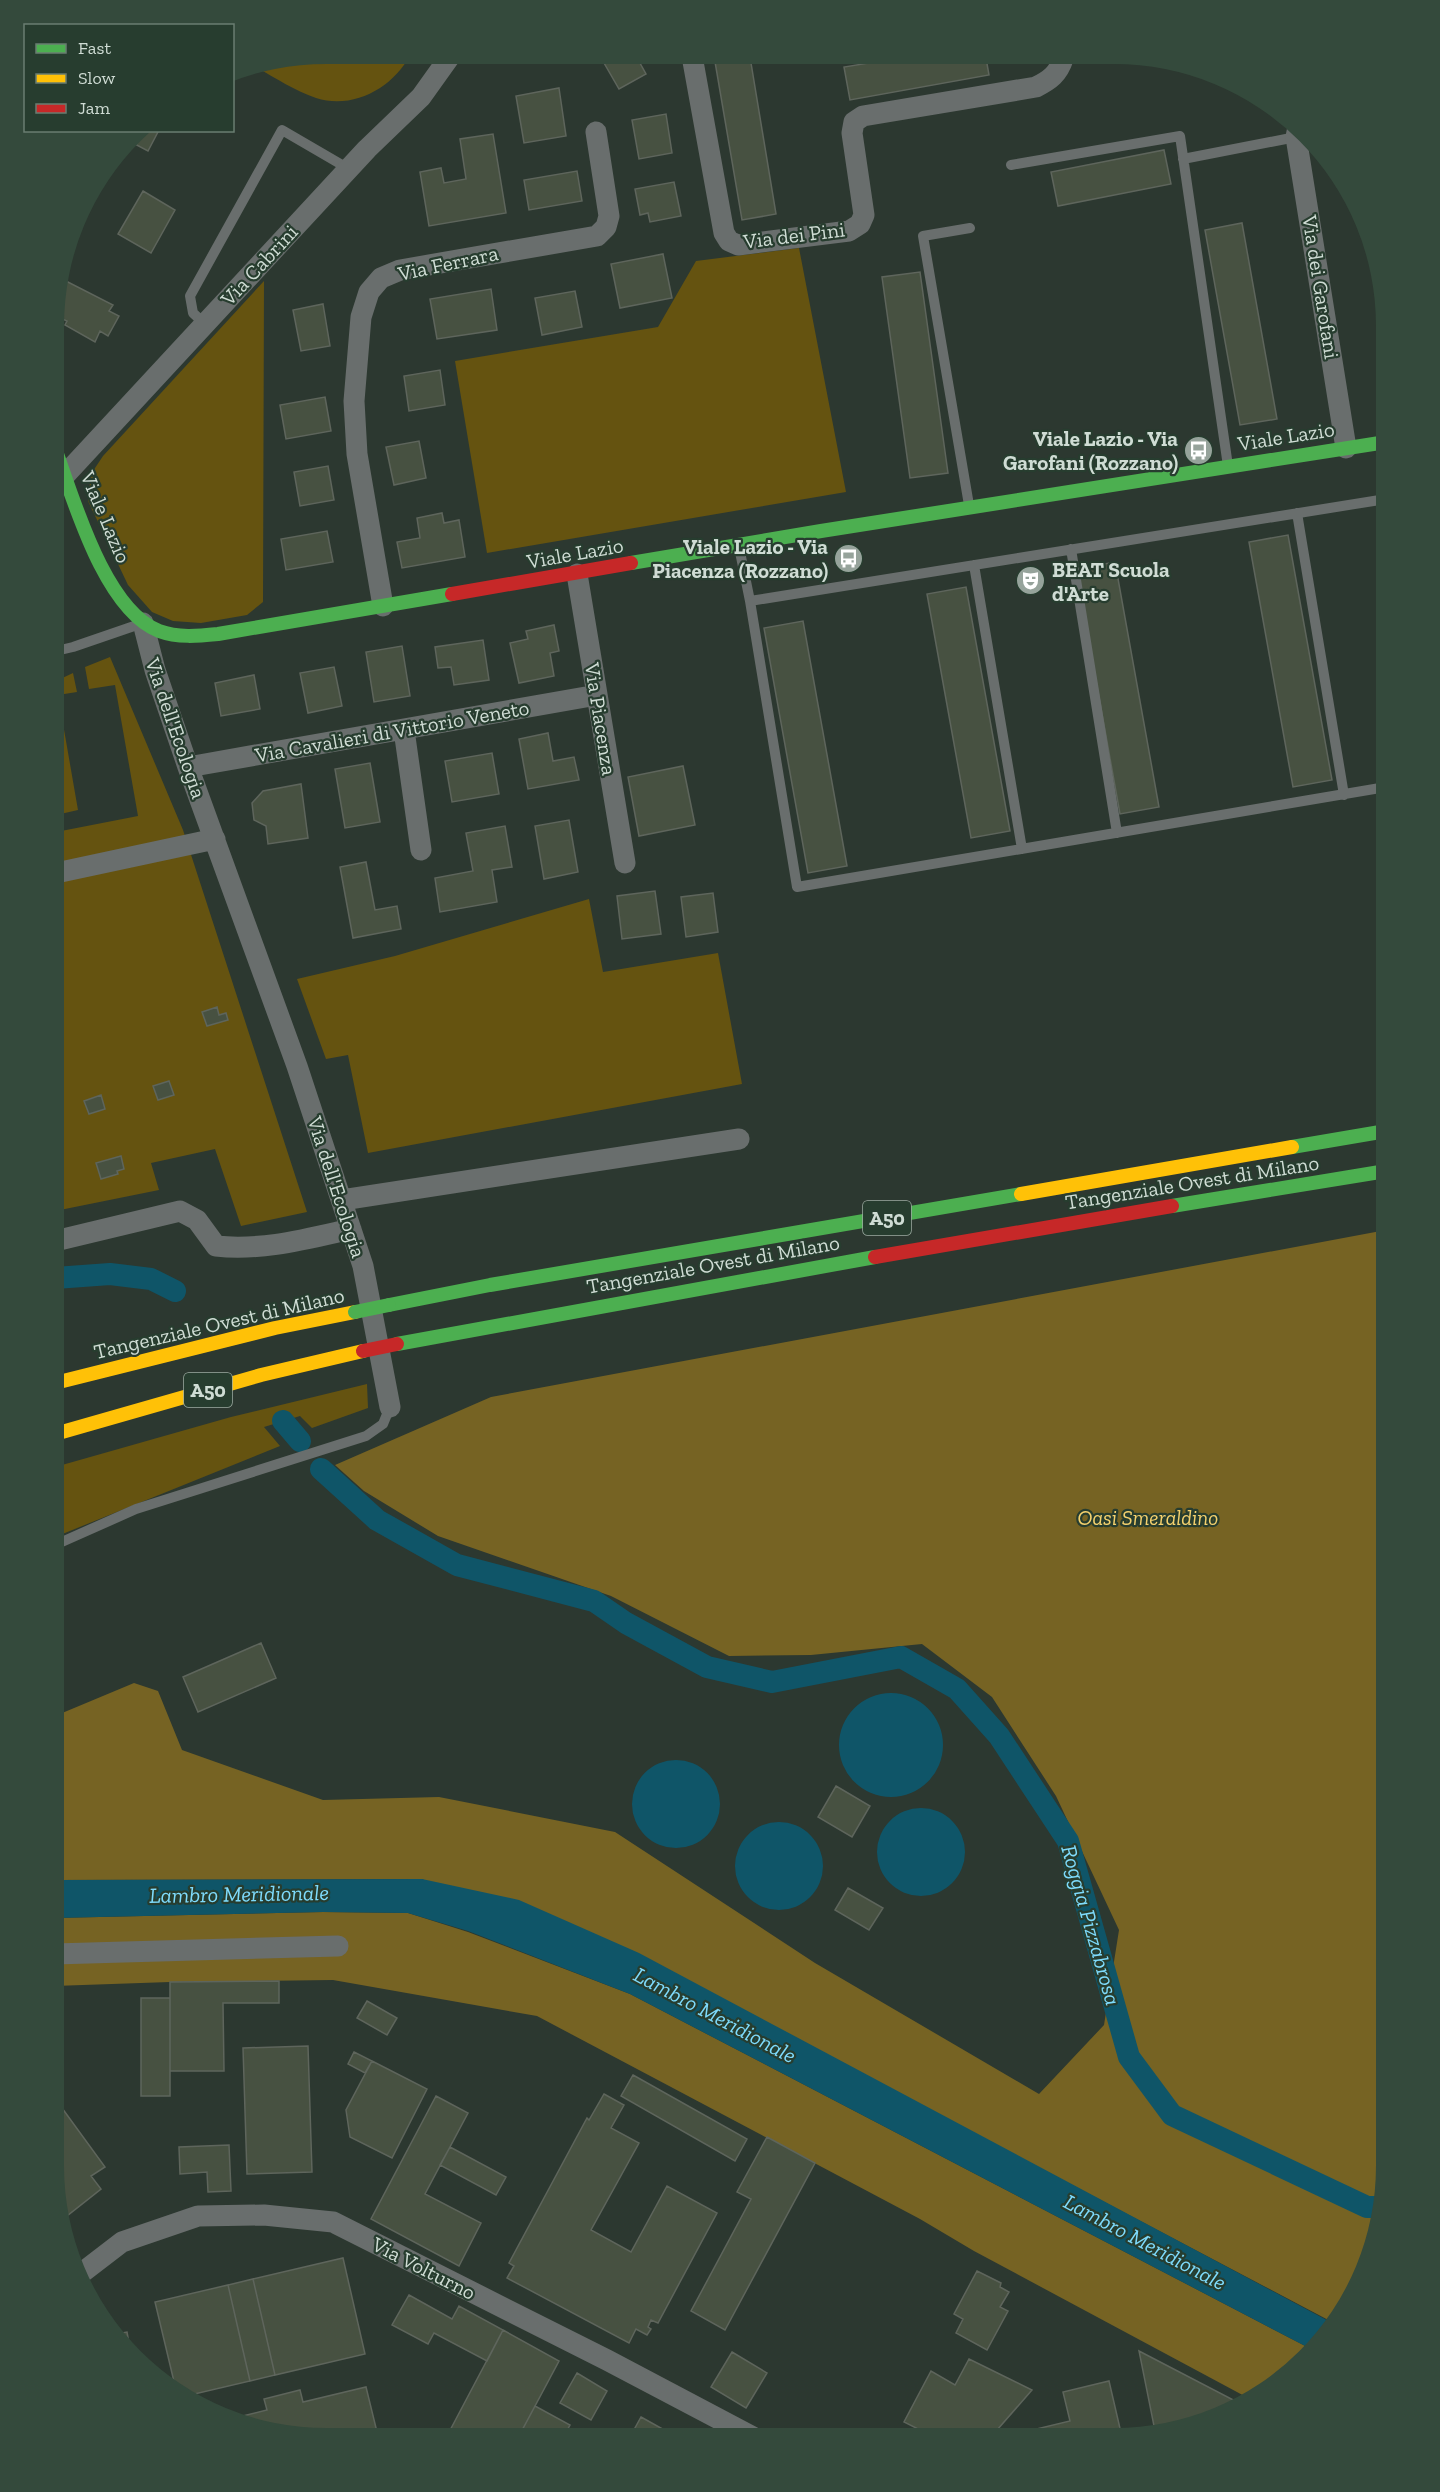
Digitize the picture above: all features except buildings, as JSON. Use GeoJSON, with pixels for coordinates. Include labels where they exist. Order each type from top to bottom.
{"type":"FeatureCollection","features":[{"type":"Feature","properties":{"kind":"main road","name":"Viale Lazio"},"geometry":{"type":"LineString","coordinates":[[65,475],[93,550],[128,609],[143,623],[163,632],[186,637],[218,634],[969,508],[1376,444]]}},
{"type":"Feature","properties":{"kind":"main road","name":"Tangenziale Ovest di Milano"},"geometry":{"type":"LineString","coordinates":[[64,1381],[275,1328],[490,1285],[1376,1133]]}},
{"type":"Feature","properties":{"kind":"main road","name":"Tangenziale Ovest di Milano"},"geometry":{"type":"LineString","coordinates":[[64,1431],[261,1374],[397,1344],[995,1235],[1376,1173]]}},
{"type":"Feature","properties":{"kind":"street","name":"Via Cabrini"},"geometry":{"type":"LineString","coordinates":[[65,475],[349,169],[421,97],[445,64]]}},
{"type":"Feature","properties":{"kind":"street","name":"Via dei Pini"},"geometry":{"type":"LineString","coordinates":[[693,64],[724,233],[729,241],[738,244],[849,231],[860,224],[864,215],[852,133],[854,122],[863,116],[1036,87],[1050,80],[1061,64]]}},
{"type":"Feature","properties":{"kind":"street","name":"Via Ferrara"},"geometry":{"type":"LineString","coordinates":[[383,606],[354,424],[361,317],[369,292],[381,279],[400,270],[597,236],[606,228],[609,216],[597,132]]}},
{"type":"Feature","properties":{"kind":"street","name":"Via dei Garofani"},"geometry":{"type":"LineString","coordinates":[[1298,140],[1346,448]]}},
{"type":"Feature","properties":{"kind":"street","name":"Via Piacenza"},"geometry":{"type":"LineString","coordinates":[[577,574],[625,863]]}},
{"type":"Feature","properties":{"kind":"street","name":"Via dell'Ecologia"},"geometry":{"type":"LineString","coordinates":[[143,623],[155,670],[188,767],[297,1066],[363,1266],[390,1407]]}},
{"type":"Feature","properties":{"kind":"street","name":"Via Cavalieri di Vittorio Veneto"},"geometry":{"type":"LineString","coordinates":[[188,767],[597,695]]}},
{"type":"Feature","properties":{"kind":"street"},"geometry":{"type":"LineString","coordinates":[[404,730],[421,850]]}},
{"type":"Feature","properties":{"kind":"street"},"geometry":{"type":"LineString","coordinates":[[64,871],[215,839]]}},
{"type":"Feature","properties":{"kind":"street"},"geometry":{"type":"LineString","coordinates":[[342,1200],[739,1139]]}},
{"type":"Feature","properties":{"kind":"street"},"geometry":{"type":"LineString","coordinates":[[64,1240],[180,1211],[197,1220],[216,1246],[237,1248],[277,1245],[351,1229]]}},
{"type":"Feature","properties":{"kind":"street"},"geometry":{"type":"LineString","coordinates":[[64,1953],[338,1946]]}},
{"type":"Feature","properties":{"kind":"street","name":"Via Volturno"},"geometry":{"type":"LineString","coordinates":[[86,2270],[122,2242],[198,2216],[296,2217],[333,2222],[608,2360],[736,2428]]}},
{"type":"Feature","properties":{"kind":"lane"},"geometry":{"type":"LineString","coordinates":[[204,324],[193,314],[190,296],[282,130],[349,169]]}},
{"type":"Feature","properties":{"kind":"lane"},"geometry":{"type":"LineString","coordinates":[[1183,159],[1290,134]]}},
{"type":"Feature","properties":{"kind":"lane"},"geometry":{"type":"LineString","coordinates":[[1011,165],[1180,136],[1228,467]]}},
{"type":"Feature","properties":{"kind":"lane"},"geometry":{"type":"LineString","coordinates":[[969,508],[923,236],[970,228]]}},
{"type":"Feature","properties":{"kind":"lane"},"geometry":{"type":"LineString","coordinates":[[750,601],[1376,501]]}},
{"type":"Feature","properties":{"kind":"lane"},"geometry":{"type":"LineString","coordinates":[[1297,513],[1344,795]]}},
{"type":"Feature","properties":{"kind":"lane"},"geometry":{"type":"LineString","coordinates":[[739,547],[797,887],[1376,790]]}},
{"type":"Feature","properties":{"kind":"lane"},"geometry":{"type":"LineString","coordinates":[[1071,549],[1117,833]]}},
{"type":"Feature","properties":{"kind":"lane"},"geometry":{"type":"LineString","coordinates":[[974,565],[1022,849]]}},
{"type":"Feature","properties":{"kind":"lane"},"geometry":{"type":"LineString","coordinates":[[64,648],[143,623]]}},
{"type":"Feature","properties":{"kind":"lane","name":"Via dell'Ecologia"},"geometry":{"type":"LineString","coordinates":[[64,1541],[136,1509],[366,1436],[383,1424],[390,1407]]}},
{"type":"Feature","properties":{"kind":"shaded area"},"geometry":{"type":"Polygon","coordinates":[[[327,64],[405,64],[383,86],[358,98],[330,101],[316,98],[264,72],[327,64]]]}},
{"type":"Feature","properties":{"kind":"shaded area"},"geometry":{"type":"Polygon","coordinates":[[[799,248],[846,492],[487,553],[455,361],[658,327],[696,261],[799,248]]]}},
{"type":"Feature","properties":{"kind":"shaded area"},"geometry":{"type":"Polygon","coordinates":[[[264,281],[263,602],[247,615],[201,623],[173,621],[152,612],[128,585],[88,501],[91,474],[103,456],[264,281]]]}},
{"type":"Feature","properties":{"kind":"shaded area"},"geometry":{"type":"Polygon","coordinates":[[[110,657],[183,830],[307,1212],[241,1226],[215,1149],[151,1163],[159,1190],[64,1209],[64,830],[138,816],[115,685],[89,689],[85,667],[110,657]]]}},
{"type":"Feature","properties":{"kind":"shaded area"},"geometry":{"type":"Polygon","coordinates":[[[73,673],[77,692],[64,694],[64,677],[73,673]]]}},
{"type":"Feature","properties":{"kind":"shaded area"},"geometry":{"type":"Polygon","coordinates":[[[64,730],[78,810],[64,813],[64,730]]]}},
{"type":"Feature","properties":{"kind":"shaded area"},"geometry":{"type":"Polygon","coordinates":[[[589,899],[603,972],[718,953],[742,1084],[368,1153],[348,1055],[326,1059],[297,979],[395,956],[589,899]]]}},
{"type":"Feature","properties":{"kind":"shaded area"},"geometry":{"type":"Polygon","coordinates":[[[367,1384],[368,1408],[312,1428],[300,1416],[264,1427],[280,1446],[64,1533],[64,1464],[231,1417],[367,1384]]]}},
{"type":"Feature","properties":{"kind":"green space","name":"Oasi Smeraldino"},"geometry":{"type":"Polygon","coordinates":[[[1376,1232],[1376,2165],[1373,2200],[1362,2250],[1356,2266],[1326,2319],[956,2124],[422,1879],[64,1880],[64,1712],[134,1683],[158,1691],[182,1750],[323,1800],[439,1797],[615,1832],[815,1963],[1039,2094],[1104,2025],[1119,1930],[1056,1796],[992,1697],[922,1644],[811,1655],[729,1656],[611,1596],[438,1536],[364,1491],[335,1465],[491,1397],[1376,1232]]]}},
{"type":"Feature","properties":{"kind":"green space"},"geometry":{"type":"Polygon","coordinates":[[[323,1912],[408,1913],[468,1932],[630,1994],[1304,2345],[1273,2373],[1240,2394],[974,2251],[920,2219],[537,2016],[333,1980],[64,1986],[64,1918],[323,1912]]]}},
{"type":"Feature","properties":{"kind":"water"},"geometry":{"type":"Polygon","coordinates":[[[891,1693],[911,1697],[928,1708],[939,1725],[943,1745],[939,1765],[928,1782],[911,1793],[891,1797],[871,1793],[854,1782],[843,1765],[839,1745],[843,1725],[854,1708],[871,1697],[891,1693]]]}},
{"type":"Feature","properties":{"kind":"water"},"geometry":{"type":"Polygon","coordinates":[[[676,1760],[693,1763],[707,1773],[717,1787],[720,1804],[717,1821],[707,1835],[693,1845],[676,1848],[659,1845],[645,1835],[635,1821],[632,1804],[635,1787],[645,1773],[659,1763],[676,1760]]]}},
{"type":"Feature","properties":{"kind":"water"},"geometry":{"type":"Polygon","coordinates":[[[921,1808],[938,1811],[952,1821],[962,1835],[965,1852],[962,1869],[952,1883],[938,1893],[921,1896],[904,1893],[890,1883],[880,1869],[877,1852],[880,1835],[890,1821],[904,1811],[921,1808]]]}},
{"type":"Feature","properties":{"kind":"water"},"geometry":{"type":"Polygon","coordinates":[[[779,1822],[796,1825],[810,1835],[820,1849],[823,1866],[820,1883],[810,1897],[796,1907],[779,1910],[762,1907],[748,1897],[738,1883],[735,1866],[738,1849],[748,1835],[762,1825],[779,1822]]]}},
{"type":"Feature","properties":{"kind":"water","name":"Lambro Meridionale"},"geometry":{"type":"Polygon","coordinates":[[[422,1879],[519,1900],[639,1953],[1325,2319],[1304,2345],[630,1994],[468,1931],[408,1913],[323,1912],[64,1918],[64,1880],[422,1879]]]}},
{"type":"Feature","properties":{"kind":"waterway"},"geometry":{"type":"LineString","coordinates":[[64,1277],[110,1274],[151,1279],[175,1291]]}},
{"type":"Feature","properties":{"kind":"waterway"},"geometry":{"type":"LineString","coordinates":[[283,1421],[300,1441]]}},
{"type":"Feature","properties":{"kind":"waterway","name":"Roggia Pizzabrosa"},"geometry":{"type":"LineString","coordinates":[[321,1469],[377,1520],[457,1565],[594,1601],[626,1623],[707,1667],[772,1682],[901,1657],[957,1689],[999,1736],[1068,1841],[1129,2057],[1172,2115],[1367,2207],[1372,2207]]}},
{"type":"Feature","properties":{"kind":"traffic: fast"},"geometry":{"type":"LineString","coordinates":[[631,563],[1376,444]]}},
{"type":"Feature","properties":{"kind":"traffic: fast"},"geometry":{"type":"LineString","coordinates":[[64,473],[82,524],[107,578],[123,601],[140,619],[159,631],[181,636],[218,634],[452,594]]}},
{"type":"Feature","properties":{"kind":"traffic: fast"},"geometry":{"type":"LineString","coordinates":[[1292,1147],[1376,1133]]}},
{"type":"Feature","properties":{"kind":"traffic: fast"},"geometry":{"type":"LineString","coordinates":[[1172,1206],[1376,1173]]}},
{"type":"Feature","properties":{"kind":"traffic: fast"},"geometry":{"type":"LineString","coordinates":[[389,1305],[490,1285],[1021,1194]]}},
{"type":"Feature","properties":{"kind":"traffic: fast"},"geometry":{"type":"LineString","coordinates":[[397,1344],[875,1257]]}},
{"type":"Feature","properties":{"kind":"traffic: fast"},"geometry":{"type":"LineString","coordinates":[[355,1312],[389,1305]]}},
{"type":"Feature","properties":{"kind":"traffic: slow"},"geometry":{"type":"LineString","coordinates":[[1021,1194],[1292,1147]]}},
{"type":"Feature","properties":{"kind":"traffic: slow"},"geometry":{"type":"LineString","coordinates":[[64,1381],[275,1328],[355,1312]]}},
{"type":"Feature","properties":{"kind":"traffic: slow"},"geometry":{"type":"LineString","coordinates":[[64,1431],[261,1375],[363,1351]]}},
{"type":"Feature","properties":{"kind":"traffic: jam"},"geometry":{"type":"LineString","coordinates":[[452,594],[631,563]]}},
{"type":"Feature","properties":{"kind":"traffic: jam"},"geometry":{"type":"LineString","coordinates":[[875,1257],[1172,1206]]}},
{"type":"Feature","properties":{"kind":"traffic: jam"},"geometry":{"type":"LineString","coordinates":[[363,1351],[397,1344]]}},
{"type":"Feature","properties":{"kind":"place","name":"Viale Lazio - Via Garofani (Rozzano)"},"geometry":{"type":"Point","coordinates":[1199,450]}},
{"type":"Feature","properties":{"kind":"place","name":"Viale Lazio - Via Piacenza (Rozzano)"},"geometry":{"type":"Point","coordinates":[849,558]}},
{"type":"Feature","properties":{"kind":"place","name":"BEAT Scuola d'Arte"},"geometry":{"type":"Point","coordinates":[1031,581]}}]}
